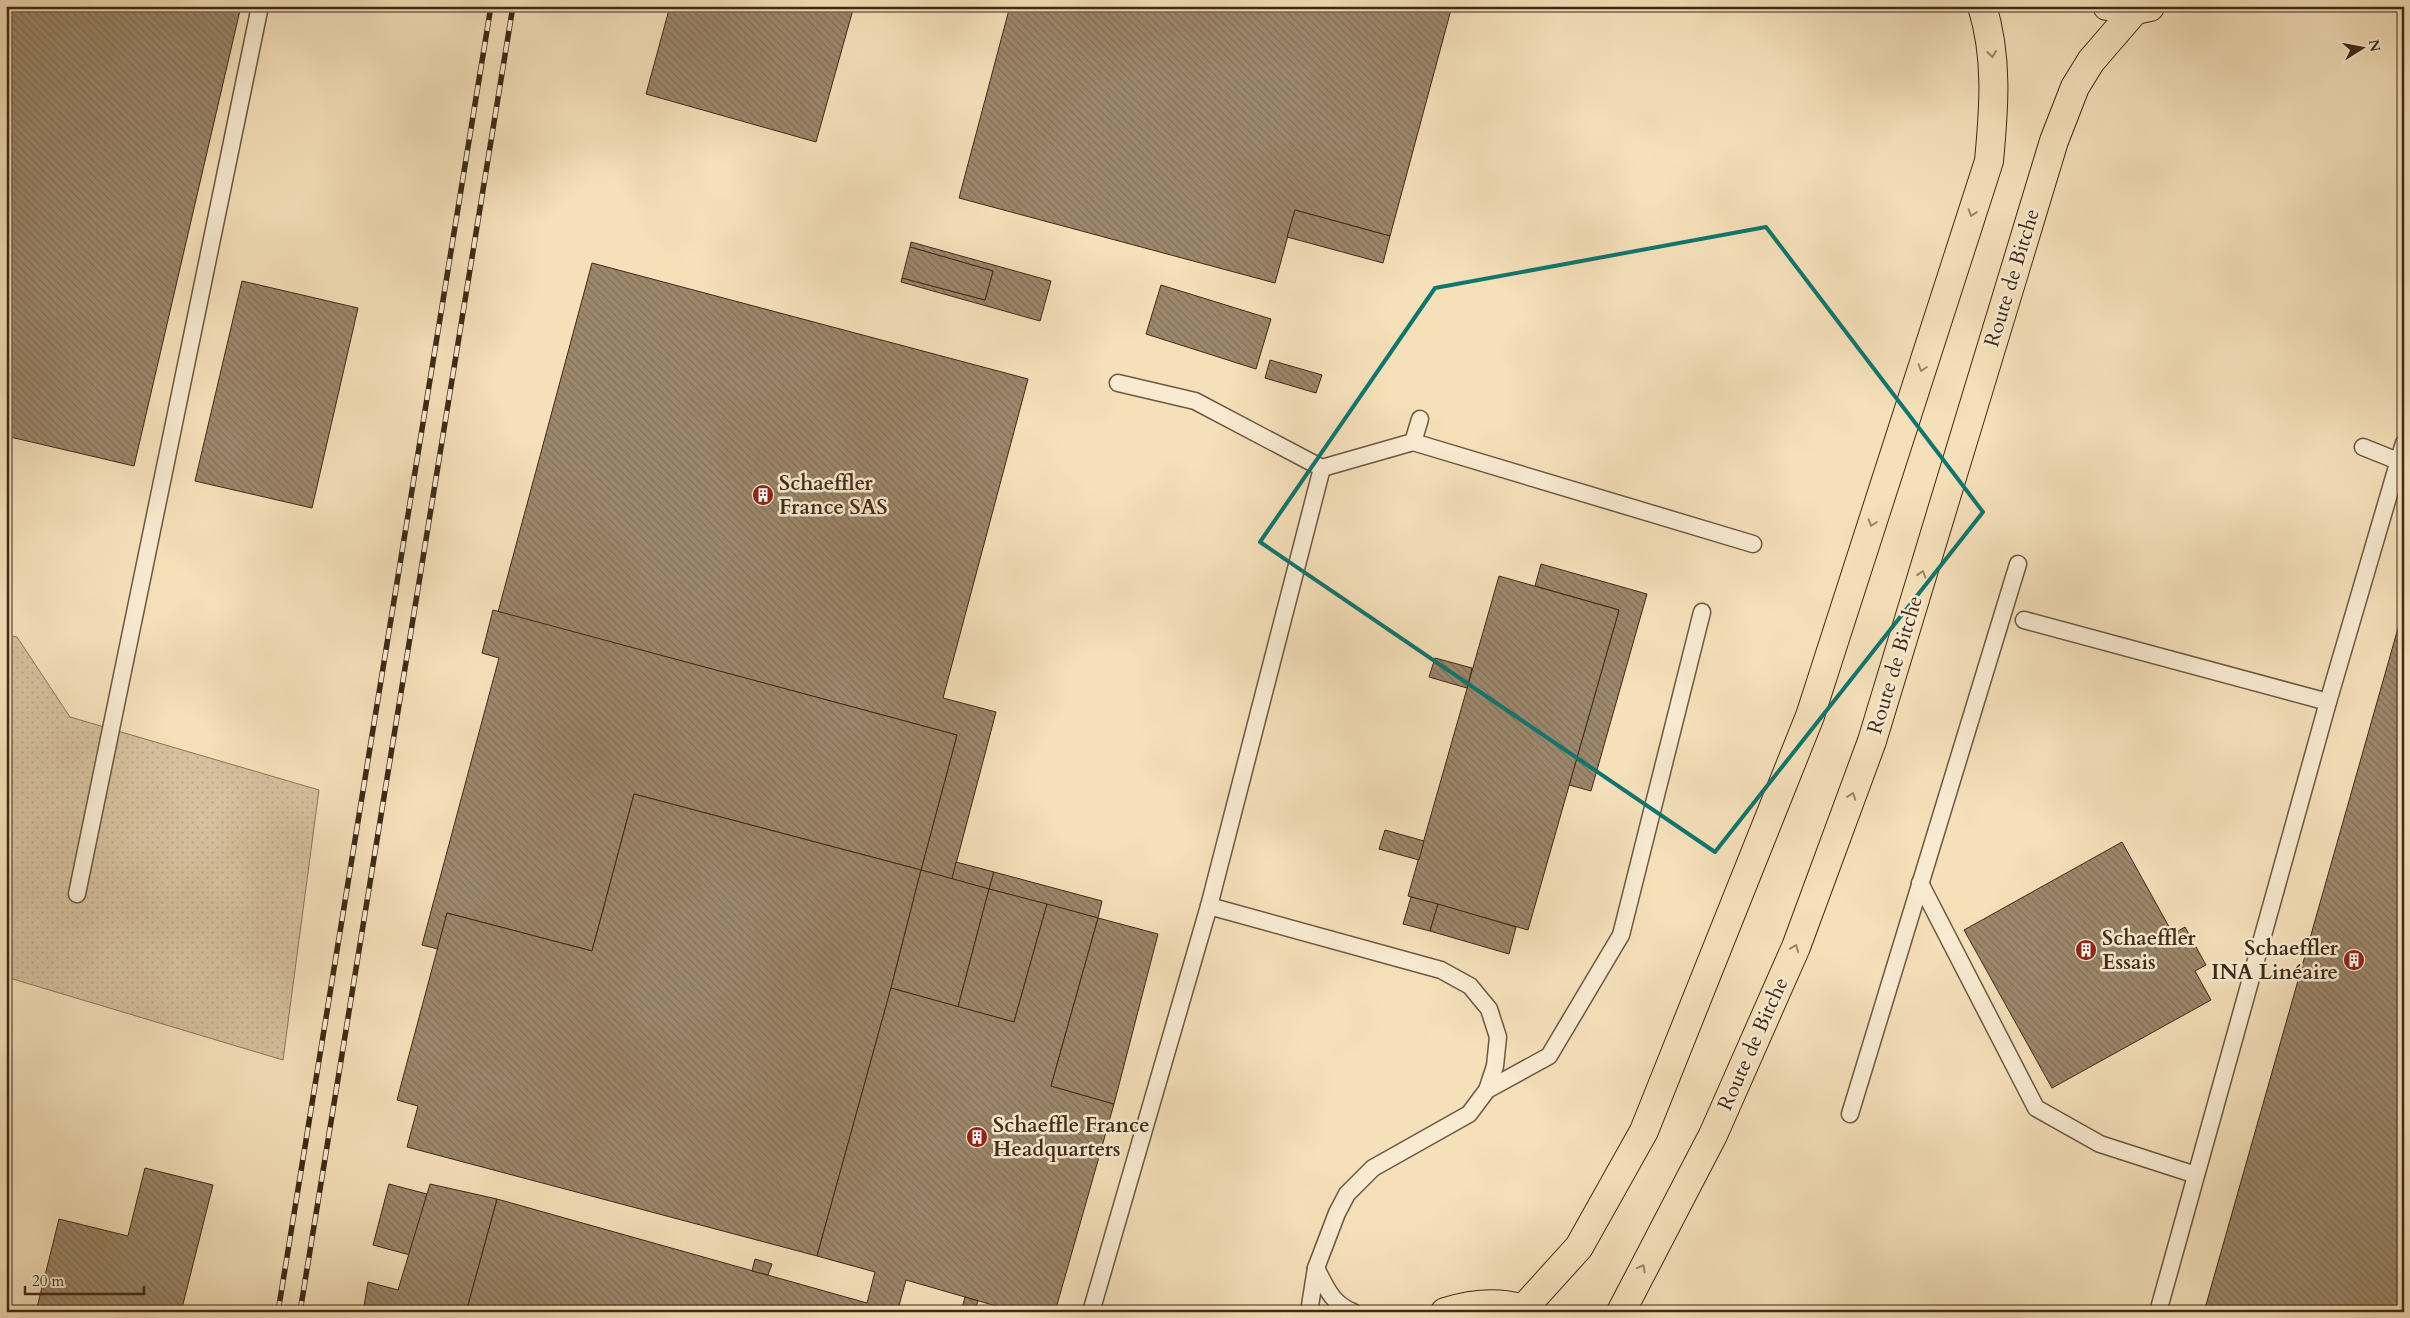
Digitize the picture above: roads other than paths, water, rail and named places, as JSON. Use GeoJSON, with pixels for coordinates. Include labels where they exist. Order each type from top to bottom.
{"type":"FeatureCollection","features":[{"type":"Feature","properties":{"kind":"main road"},"geometry":{"type":"LineString","coordinates":[[1445,1312],[1484,1304],[1504,1304],[1527,1310],[1580,1247],[1644,1131],[1810,716],[1989,161],[1995,98],[1993,54],[1982,6]]}},
{"type":"Feature","properties":{"kind":"main road"},"geometry":{"type":"LineString","coordinates":[[2107,6],[2143,8]]}},
{"type":"Feature","properties":{"kind":"main road","name":"Route de Bitche"},"geometry":{"type":"LineString","coordinates":[[1620,1312],[1713,1135],[1796,946],[1872,741],[2054,141],[2075,87],[2091,61],[2143,8]]}},
{"type":"Feature","properties":{"kind":"lane"},"geometry":{"type":"LineString","coordinates":[[77,894],[260,6]]}},
{"type":"Feature","properties":{"kind":"lane"},"geometry":{"type":"LineString","coordinates":[[1118,383],[1195,402],[1322,468],[1413,442],[1753,544]]}},
{"type":"Feature","properties":{"kind":"lane"},"geometry":{"type":"LineString","coordinates":[[1413,442],[1420,418]]}},
{"type":"Feature","properties":{"kind":"lane"},"geometry":{"type":"LineString","coordinates":[[2158,1312],[2328,702],[2404,443]]}},
{"type":"Feature","properties":{"kind":"lane"},"geometry":{"type":"LineString","coordinates":[[2363,447],[2398,461]]}},
{"type":"Feature","properties":{"kind":"lane"},"geometry":{"type":"LineString","coordinates":[[1091,1312],[1209,906],[1322,468]]}},
{"type":"Feature","properties":{"kind":"lane"},"geometry":{"type":"LineString","coordinates":[[1850,1114],[2018,564]]}},
{"type":"Feature","properties":{"kind":"lane"},"geometry":{"type":"LineString","coordinates":[[1487,1090],[1549,1056],[1621,935],[1702,612]]}},
{"type":"Feature","properties":{"kind":"lane"},"geometry":{"type":"LineString","coordinates":[[2024,620],[2328,702]]}},
{"type":"Feature","properties":{"kind":"lane"},"geometry":{"type":"LineString","coordinates":[[1920,883],[2036,1108],[2100,1144],[2196,1175]]}},
{"type":"Feature","properties":{"kind":"lane"},"geometry":{"type":"LineString","coordinates":[[1209,906],[1441,970],[1470,986],[1489,1009],[1498,1037],[1495,1066],[1487,1090],[1469,1114],[1373,1168],[1347,1194],[1337,1213],[1316,1268],[1309,1312]]}},
{"type":"Feature","properties":{"kind":"lane"},"geometry":{"type":"LineString","coordinates":[[1316,1268],[1327,1289],[1341,1307],[1353,1312]]}},
{"type":"Feature","properties":{"kind":"railway"},"geometry":{"type":"LineString","coordinates":[[278,1312],[491,6]]}},
{"type":"Feature","properties":{"kind":"railway"},"geometry":{"type":"LineString","coordinates":[[300,1312],[513,6]]}},
{"type":"Feature","properties":{"kind":"place","name":"Schaeffler France SAS"},"geometry":{"type":"Point","coordinates":[763,495]}},
{"type":"Feature","properties":{"kind":"place","name":"Schaeffler Essais"},"geometry":{"type":"Point","coordinates":[2086,950]}},
{"type":"Feature","properties":{"kind":"place","name":"Schaeffler INA Linéaire"},"geometry":{"type":"Point","coordinates":[2354,960]}},
{"type":"Feature","properties":{"kind":"place","name":"Schaeffle France Headquarters"},"geometry":{"type":"Point","coordinates":[977,1137]}}]}
